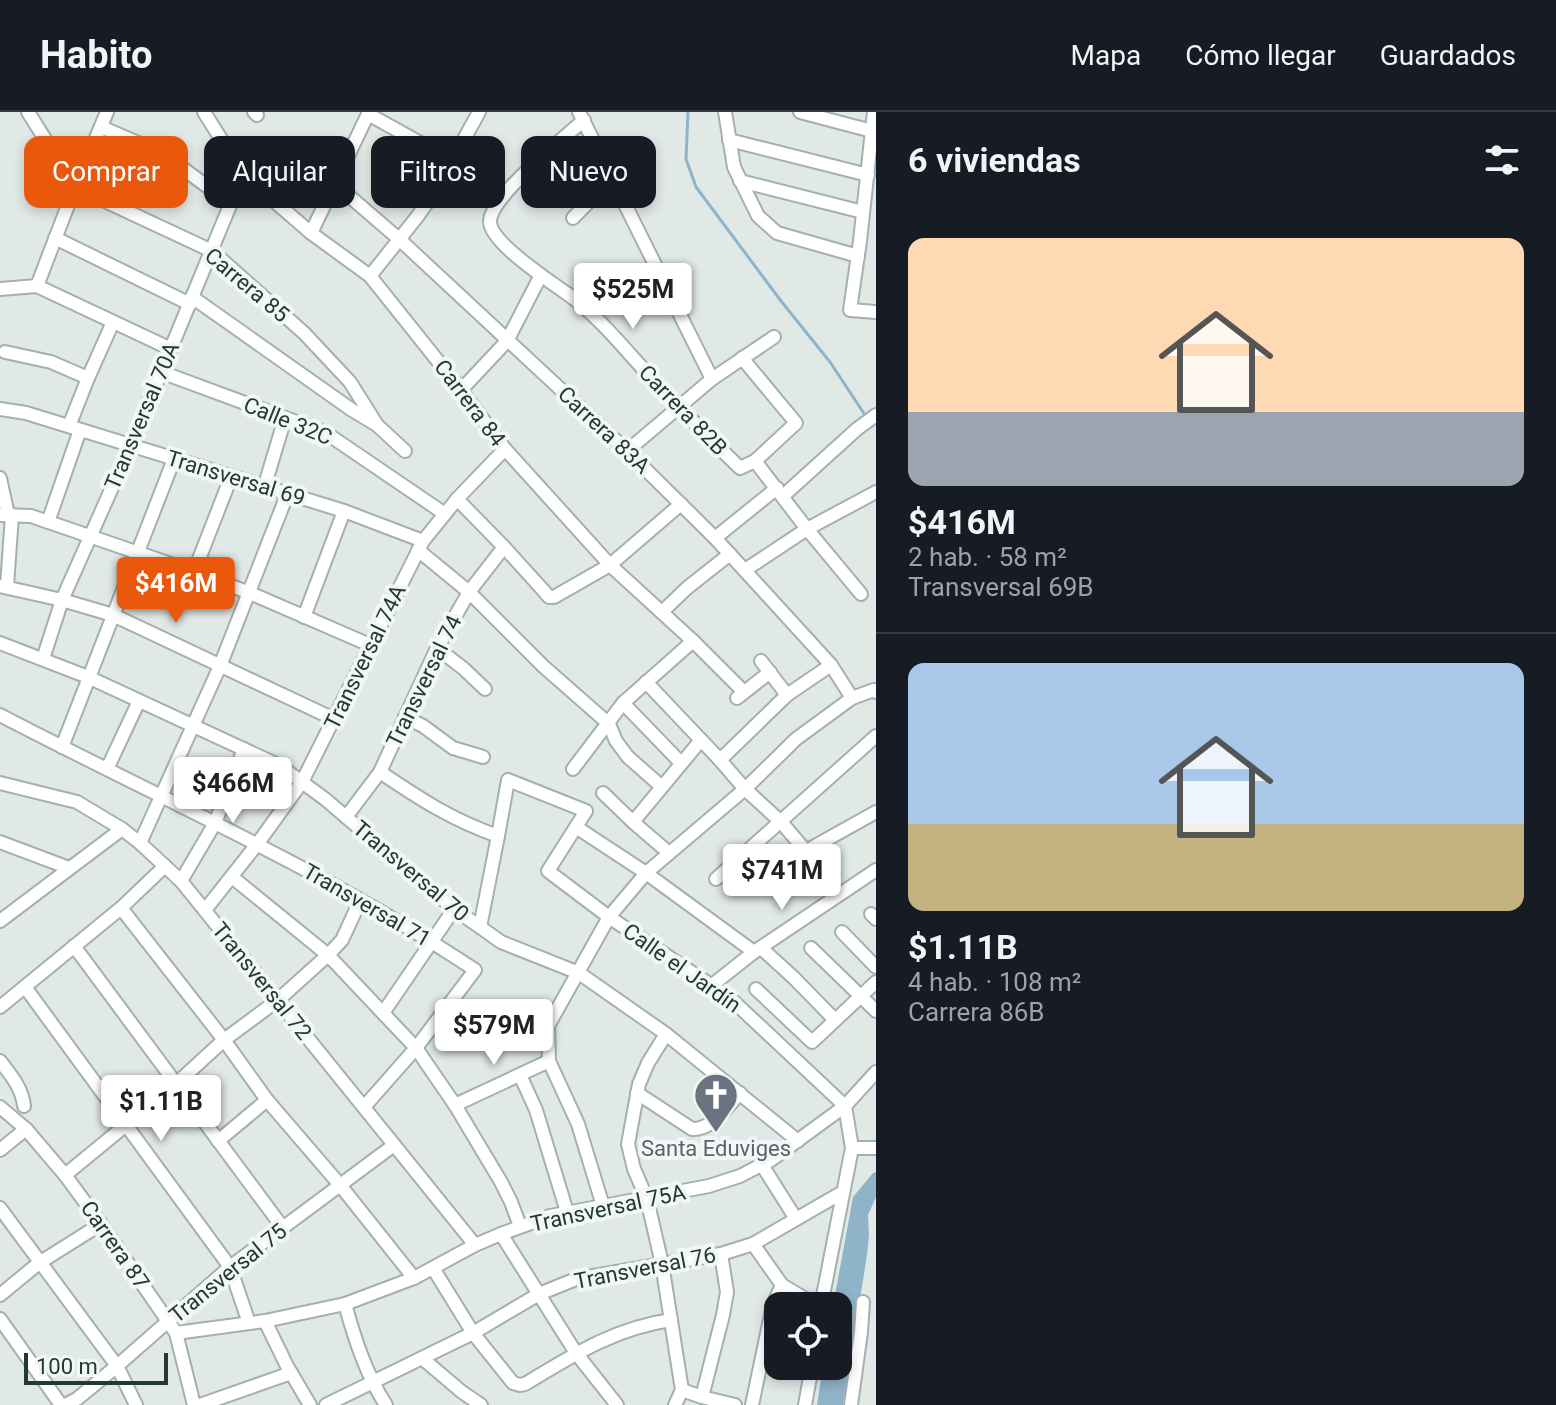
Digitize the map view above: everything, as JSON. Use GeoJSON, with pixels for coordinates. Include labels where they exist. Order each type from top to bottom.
{"type":"FeatureCollection","features":[{"type":"Feature","properties":{"kind":"street"},"geometry":{"type":"LineString","coordinates":[[28,112],[43,136]]}},
{"type":"Feature","properties":{"kind":"street"},"geometry":{"type":"LineString","coordinates":[[97,136],[107,112]]}},
{"type":"Feature","properties":{"kind":"street","name":"Carrera 84"},"geometry":{"type":"LineString","coordinates":[[204,112],[219,136]]}},
{"type":"Feature","properties":{"kind":"street"},"geometry":{"type":"LineString","coordinates":[[465,136],[479,112]]}},
{"type":"Feature","properties":{"kind":"street"},"geometry":{"type":"LineString","coordinates":[[725,112],[734,167],[758,216],[777,233],[858,256]]}},
{"type":"Feature","properties":{"kind":"street"},"geometry":{"type":"LineString","coordinates":[[800,112],[872,131]]}},
{"type":"Feature","properties":{"kind":"street"},"geometry":{"type":"LineString","coordinates":[[874,112],[850,310],[876,312]]}},
{"type":"Feature","properties":{"kind":"street"},"geometry":{"type":"LineString","coordinates":[[355,141],[369,113],[409,136]]}},
{"type":"Feature","properties":{"kind":"street"},"geometry":{"type":"LineString","coordinates":[[582,116],[592,136]]}},
{"type":"Feature","properties":{"kind":"street","name":"Carrera 82B"},"geometry":{"type":"LineString","coordinates":[[582,116],[502,197],[490,218],[493,232],[512,252],[598,320],[679,408],[740,468],[755,461],[861,594]]}},
{"type":"Feature","properties":{"kind":"street"},"geometry":{"type":"LineString","coordinates":[[101,127],[162,153],[204,184]]}},
{"type":"Feature","properties":{"kind":"street"},"geometry":{"type":"LineString","coordinates":[[729,140],[868,175]]}},
{"type":"Feature","properties":{"kind":"street"},"geometry":{"type":"LineString","coordinates":[[740,181],[863,212]]}},
{"type":"Feature","properties":{"kind":"street","name":"Carrera 83A"},"geometry":{"type":"LineString","coordinates":[[355,201],[681,504],[831,665],[852,698]]}},
{"type":"Feature","properties":{"kind":"street"},"geometry":{"type":"LineString","coordinates":[[37,286],[67,208]]}},
{"type":"Feature","properties":{"kind":"street","name":"Carrera 85"},"geometry":{"type":"LineString","coordinates":[[120,208],[212,251],[304,333],[350,382],[377,425]]}},
{"type":"Feature","properties":{"kind":"street","name":"Transversal 70A"},"geometry":{"type":"LineString","coordinates":[[43,659],[62,600],[131,445],[229,208]]}},
{"type":"Feature","properties":{"kind":"street","name":"Carrera 84"},"geometry":{"type":"LineString","coordinates":[[282,208],[370,276],[505,449],[610,565],[693,641],[741,695],[765,666],[787,695]]}},
{"type":"Feature","properties":{"kind":"street"},"geometry":{"type":"LineString","coordinates":[[311,233],[322,208]]}},
{"type":"Feature","properties":{"kind":"street"},"geometry":{"type":"LineString","coordinates":[[370,276],[422,208]]}},
{"type":"Feature","properties":{"kind":"street"},"geometry":{"type":"LineString","coordinates":[[573,218],[583,208]]}},
{"type":"Feature","properties":{"kind":"street"},"geometry":{"type":"LineString","coordinates":[[627,208],[712,379]]}},
{"type":"Feature","properties":{"kind":"street"},"geometry":{"type":"LineString","coordinates":[[55,238],[191,300],[377,425],[405,451]]}},
{"type":"Feature","properties":{"kind":"street"},"geometry":{"type":"LineString","coordinates":[[860,241],[876,242]]}},
{"type":"Feature","properties":{"kind":"street"},"geometry":{"type":"LineString","coordinates":[[461,390],[507,341],[541,275]]}},
{"type":"Feature","properties":{"kind":"street"},"geometry":{"type":"LineString","coordinates":[[0,289],[37,286],[171,349]]}},
{"type":"Feature","properties":{"kind":"street"},"geometry":{"type":"LineString","coordinates":[[48,522],[88,378],[113,322]]}},
{"type":"Feature","properties":{"kind":"street"},"geometry":{"type":"LineString","coordinates":[[627,451],[712,379],[774,337]]}},
{"type":"Feature","properties":{"kind":"street"},"geometry":{"type":"LineString","coordinates":[[5,352],[51,362],[88,378]]}},
{"type":"Feature","properties":{"kind":"street"},"geometry":{"type":"LineString","coordinates":[[742,358],[796,423],[755,461]]}},
{"type":"Feature","properties":{"kind":"street","name":"Calle 32C"},"geometry":{"type":"LineString","coordinates":[[161,372],[326,433],[445,514]]}},
{"type":"Feature","properties":{"kind":"street","name":"Transversal 69"},"geometry":{"type":"LineString","coordinates":[[0,409],[26,413],[344,511],[420,546],[543,666],[609,724],[616,741],[628,757],[662,787]]}},
{"type":"Feature","properties":{"kind":"street"},"geometry":{"type":"LineString","coordinates":[[715,538],[780,492],[876,415]]}},
{"type":"Feature","properties":{"kind":"street"},"geometry":{"type":"LineString","coordinates":[[264,488],[285,418]]}},
{"type":"Feature","properties":{"kind":"street","name":"Transversal 74A"},"geometry":{"type":"LineString","coordinates":[[205,910],[302,782],[420,546],[457,499],[505,449]]}},
{"type":"Feature","properties":{"kind":"street"},"geometry":{"type":"LineString","coordinates":[[62,747],[174,459]]}},
{"type":"Feature","properties":{"kind":"street"},"geometry":{"type":"LineString","coordinates":[[194,572],[231,477]]}},
{"type":"Feature","properties":{"kind":"street"},"geometry":{"type":"LineString","coordinates":[[0,478],[6,515],[3,586],[113,615],[334,719]]}},
{"type":"Feature","properties":{"kind":"street"},"geometry":{"type":"LineString","coordinates":[[745,570],[807,529],[876,492]]}},
{"type":"Feature","properties":{"kind":"street"},"geometry":{"type":"LineString","coordinates":[[140,843],[220,666],[287,495]]}},
{"type":"Feature","properties":{"kind":"street"},"geometry":{"type":"LineString","coordinates":[[457,499],[549,597],[610,565],[681,504]]}},
{"type":"Feature","properties":{"kind":"street"},"geometry":{"type":"LineString","coordinates":[[304,617],[344,511]]}},
{"type":"Feature","properties":{"kind":"street"},"geometry":{"type":"LineString","coordinates":[[6,515],[31,516],[194,572],[370,645]]}},
{"type":"Feature","properties":{"kind":"street","name":"Transversal 74"},"geometry":{"type":"LineString","coordinates":[[346,817],[380,772],[437,648],[469,592],[504,547]]}},
{"type":"Feature","properties":{"kind":"street"},"geometry":{"type":"LineString","coordinates":[[662,612],[730,554]]}},
{"type":"Feature","properties":{"kind":"street"},"geometry":{"type":"LineString","coordinates":[[573,769],[623,703],[693,641]]}},
{"type":"Feature","properties":{"kind":"street","name":"Transversal 70"},"geometry":{"type":"LineString","coordinates":[[0,643],[88,677],[280,766],[346,817],[454,909],[501,942],[579,973],[666,1034],[798,1141]]}},
{"type":"Feature","properties":{"kind":"street"},"geometry":{"type":"LineString","coordinates":[[437,648],[485,689]]}},
{"type":"Feature","properties":{"kind":"street"},"geometry":{"type":"LineString","coordinates":[[720,760],[787,695],[831,665]]}},
{"type":"Feature","properties":{"kind":"street"},"geometry":{"type":"LineString","coordinates":[[646,682],[805,850],[876,812]]}},
{"type":"Feature","properties":{"kind":"street"},"geometry":{"type":"LineString","coordinates":[[603,1206],[578,1124],[549,1061],[548,1026],[609,917],[646,873],[745,789],[796,739],[852,698],[875,691]]}},
{"type":"Feature","properties":{"kind":"street"},"geometry":{"type":"LineString","coordinates":[[107,769],[139,701]]}},
{"type":"Feature","properties":{"kind":"street"},"geometry":{"type":"LineString","coordinates":[[623,703],[681,763]]}},
{"type":"Feature","properties":{"kind":"street","name":"Transversal 71"},"geometry":{"type":"LineString","coordinates":[[0,715],[258,843],[432,941],[475,970],[416,1048]]}},
{"type":"Feature","properties":{"kind":"street"},"geometry":{"type":"LineString","coordinates":[[405,717],[453,748],[483,757]]}},
{"type":"Feature","properties":{"kind":"street"},"geometry":{"type":"LineString","coordinates":[[716,879],[876,736]]}},
{"type":"Feature","properties":{"kind":"street"},"geometry":{"type":"LineString","coordinates":[[633,822],[701,740]]}},
{"type":"Feature","properties":{"kind":"street"},"geometry":{"type":"LineString","coordinates":[[181,881],[215,823],[244,749]]}},
{"type":"Feature","properties":{"kind":"street"},"geometry":{"type":"LineString","coordinates":[[380,772],[437,809],[467,825],[498,836]]}},
{"type":"Feature","properties":{"kind":"street"},"geometry":{"type":"LineString","coordinates":[[480,927],[509,780],[586,811],[576,827],[757,950],[794,978],[835,1020]]}},
{"type":"Feature","properties":{"kind":"street","name":"Transversal 72"},"geometry":{"type":"LineString","coordinates":[[0,783],[77,802],[122,829],[181,881],[475,1245]]}},
{"type":"Feature","properties":{"kind":"street"},"geometry":{"type":"LineString","coordinates":[[603,793],[669,853]]}},
{"type":"Feature","properties":{"kind":"street","name":"Calle el Jardín"},"geometry":{"type":"LineString","coordinates":[[576,827],[548,871],[609,917],[731,999],[845,1106]]}},
{"type":"Feature","properties":{"kind":"street"},"geometry":{"type":"LineString","coordinates":[[0,921],[122,829]]}},
{"type":"Feature","properties":{"kind":"street"},"geometry":{"type":"LineString","coordinates":[[0,842],[69,868]]}},
{"type":"Feature","properties":{"kind":"street"},"geometry":{"type":"LineString","coordinates":[[0,1007],[121,908],[165,866]]}},
{"type":"Feature","properties":{"kind":"street"},"geometry":{"type":"LineString","coordinates":[[711,986],[757,950],[876,870]]}},
{"type":"Feature","properties":{"kind":"street"},"geometry":{"type":"LineString","coordinates":[[232,877],[328,955],[416,1048],[455,1105],[501,1182],[520,1226]]}},
{"type":"Feature","properties":{"kind":"street"},"geometry":{"type":"LineString","coordinates":[[65,1175],[176,1084],[224,1040],[278,1000],[328,955],[342,940],[360,901]]}},
{"type":"Feature","properties":{"kind":"street"},"geometry":{"type":"LineString","coordinates":[[121,908],[267,1100],[414,1278]]}},
{"type":"Feature","properties":{"kind":"street"},"geometry":{"type":"LineString","coordinates":[[383,1013],[454,909]]}},
{"type":"Feature","properties":{"kind":"street"},"geometry":{"type":"LineString","coordinates":[[842,932],[876,967]]}},
{"type":"Feature","properties":{"kind":"street"},"geometry":{"type":"LineString","coordinates":[[74,946],[283,1228]]}},
{"type":"Feature","properties":{"kind":"street"},"geometry":{"type":"LineString","coordinates":[[811,948],[876,1011]]}},
{"type":"Feature","properties":{"kind":"street"},"geometry":{"type":"LineString","coordinates":[[756,989],[812,1042],[876,982]]}},
{"type":"Feature","properties":{"kind":"street"},"geometry":{"type":"LineString","coordinates":[[25,987],[230,1267],[249,1323]]}},
{"type":"Feature","properties":{"kind":"street"},"geometry":{"type":"LineString","coordinates":[[454,1043],[480,1017],[548,1026]]}},
{"type":"Feature","properties":{"kind":"street"},"geometry":{"type":"LineString","coordinates":[[666,1034],[644,1070],[628,1144],[634,1169],[647,1199],[662,1264],[682,1390],[675,1405]]}},
{"type":"Feature","properties":{"kind":"street"},"geometry":{"type":"LineString","coordinates":[[364,1107],[416,1048]]}},
{"type":"Feature","properties":{"kind":"street"},"geometry":{"type":"LineString","coordinates":[[0,1061],[16,1082],[24,1106]]}},
{"type":"Feature","properties":{"kind":"street"},"geometry":{"type":"LineString","coordinates":[[455,1105],[549,1061]]}},
{"type":"Feature","properties":{"kind":"street","name":"Transversal 75A"},"geometry":{"type":"LineString","coordinates":[[172,1328],[265,1321],[345,1304],[414,1278],[475,1245],[520,1226],[567,1212],[647,1199],[740,1176],[798,1141],[845,1106],[876,1072]]}},
{"type":"Feature","properties":{"kind":"street"},"geometry":{"type":"LineString","coordinates":[[520,1075],[536,1110],[567,1212]]}},
{"type":"Feature","properties":{"kind":"street"},"geometry":{"type":"LineString","coordinates":[[637,1093],[692,1129],[708,1126],[740,1093]]}},
{"type":"Feature","properties":{"kind":"street"},"geometry":{"type":"LineString","coordinates":[[218,1141],[267,1100]]}},
{"type":"Feature","properties":{"kind":"street"},"geometry":{"type":"LineString","coordinates":[[822,1292],[852,1148],[845,1106]]}},
{"type":"Feature","properties":{"kind":"street","name":"Carrera 87"},"geometry":{"type":"LineString","coordinates":[[0,1107],[26,1129],[65,1175],[172,1328],[197,1405]]}},
{"type":"Feature","properties":{"kind":"street"},"geometry":{"type":"LineString","coordinates":[[0,1150],[26,1129]]}},
{"type":"Feature","properties":{"kind":"street","name":"Transversal 75"},"geometry":{"type":"LineString","coordinates":[[71,1403],[172,1328],[230,1267],[394,1145]]}},
{"type":"Feature","properties":{"kind":"street"},"geometry":{"type":"LineString","coordinates":[[852,1148],[876,1148]]}},
{"type":"Feature","properties":{"kind":"street"},"geometry":{"type":"LineString","coordinates":[[762,1165],[796,1219]]}},
{"type":"Feature","properties":{"kind":"street","name":"Transversal 76"},"geometry":{"type":"LineString","coordinates":[[326,1405],[473,1333],[539,1294],[576,1279],[721,1254],[753,1244],[843,1192]]}},
{"type":"Feature","properties":{"kind":"street"},"geometry":{"type":"LineString","coordinates":[[0,1208],[117,1366],[136,1405]]}},
{"type":"Feature","properties":{"kind":"street"},"geometry":{"type":"LineString","coordinates":[[0,1295],[39,1263],[101,1224]]}},
{"type":"Feature","properties":{"kind":"street"},"geometry":{"type":"LineString","coordinates":[[501,1234],[576,1353],[617,1405]]}},
{"type":"Feature","properties":{"kind":"street"},"geometry":{"type":"LineString","coordinates":[[753,1244],[782,1285],[794,1292]]}},
{"type":"Feature","properties":{"kind":"street"},"geometry":{"type":"LineString","coordinates":[[702,1397],[727,1292],[721,1254]]}},
{"type":"Feature","properties":{"kind":"street"},"geometry":{"type":"LineString","coordinates":[[433,1268],[473,1333],[517,1385],[525,1384],[576,1353],[621,1332],[671,1320]]}},
{"type":"Feature","properties":{"kind":"street"},"geometry":{"type":"LineString","coordinates":[[752,1405],[773,1305],[782,1285]]}},
{"type":"Feature","properties":{"kind":"street"},"geometry":{"type":"LineString","coordinates":[[851,1405],[863,1302]]}},
{"type":"Feature","properties":{"kind":"street"},"geometry":{"type":"LineString","coordinates":[[345,1304],[372,1381],[386,1405]]}},
{"type":"Feature","properties":{"kind":"street"},"geometry":{"type":"LineString","coordinates":[[0,1319],[71,1403]]}},
{"type":"Feature","properties":{"kind":"street"},"geometry":{"type":"LineString","coordinates":[[265,1321],[310,1405]]}},
{"type":"Feature","properties":{"kind":"street"},"geometry":{"type":"LineString","coordinates":[[423,1359],[481,1405]]}},
{"type":"Feature","properties":{"kind":"street"},"geometry":{"type":"LineString","coordinates":[[197,1405],[291,1373]]}},
{"type":"Feature","properties":{"kind":"street"},"geometry":{"type":"LineString","coordinates":[[805,1405],[809,1380]]}},
{"type":"Feature","properties":{"kind":"street"},"geometry":{"type":"LineString","coordinates":[[682,1390],[735,1405]]}},
{"type":"Feature","properties":{"kind":"water"},"geometry":{"type":"Polygon","coordinates":[[[876,1172],[876,1197],[868,1215],[867,1255],[852,1349],[852,1292],[836,1292],[853,1197],[876,1172]]]}},
{"type":"Feature","properties":{"kind":"water"},"geometry":{"type":"Polygon","coordinates":[[[821,1380],[847,1380],[843,1405],[817,1405],[821,1380]]]}},
{"type":"Feature","properties":{"kind":"waterway"},"geometry":{"type":"LineString","coordinates":[[688,112],[686,159],[696,187],[830,362],[867,418]]}},
{"type":"Feature","properties":{"kind":"place","name":"Santa Eduviges"},"geometry":{"type":"Point","coordinates":[716,1134]}}]}
